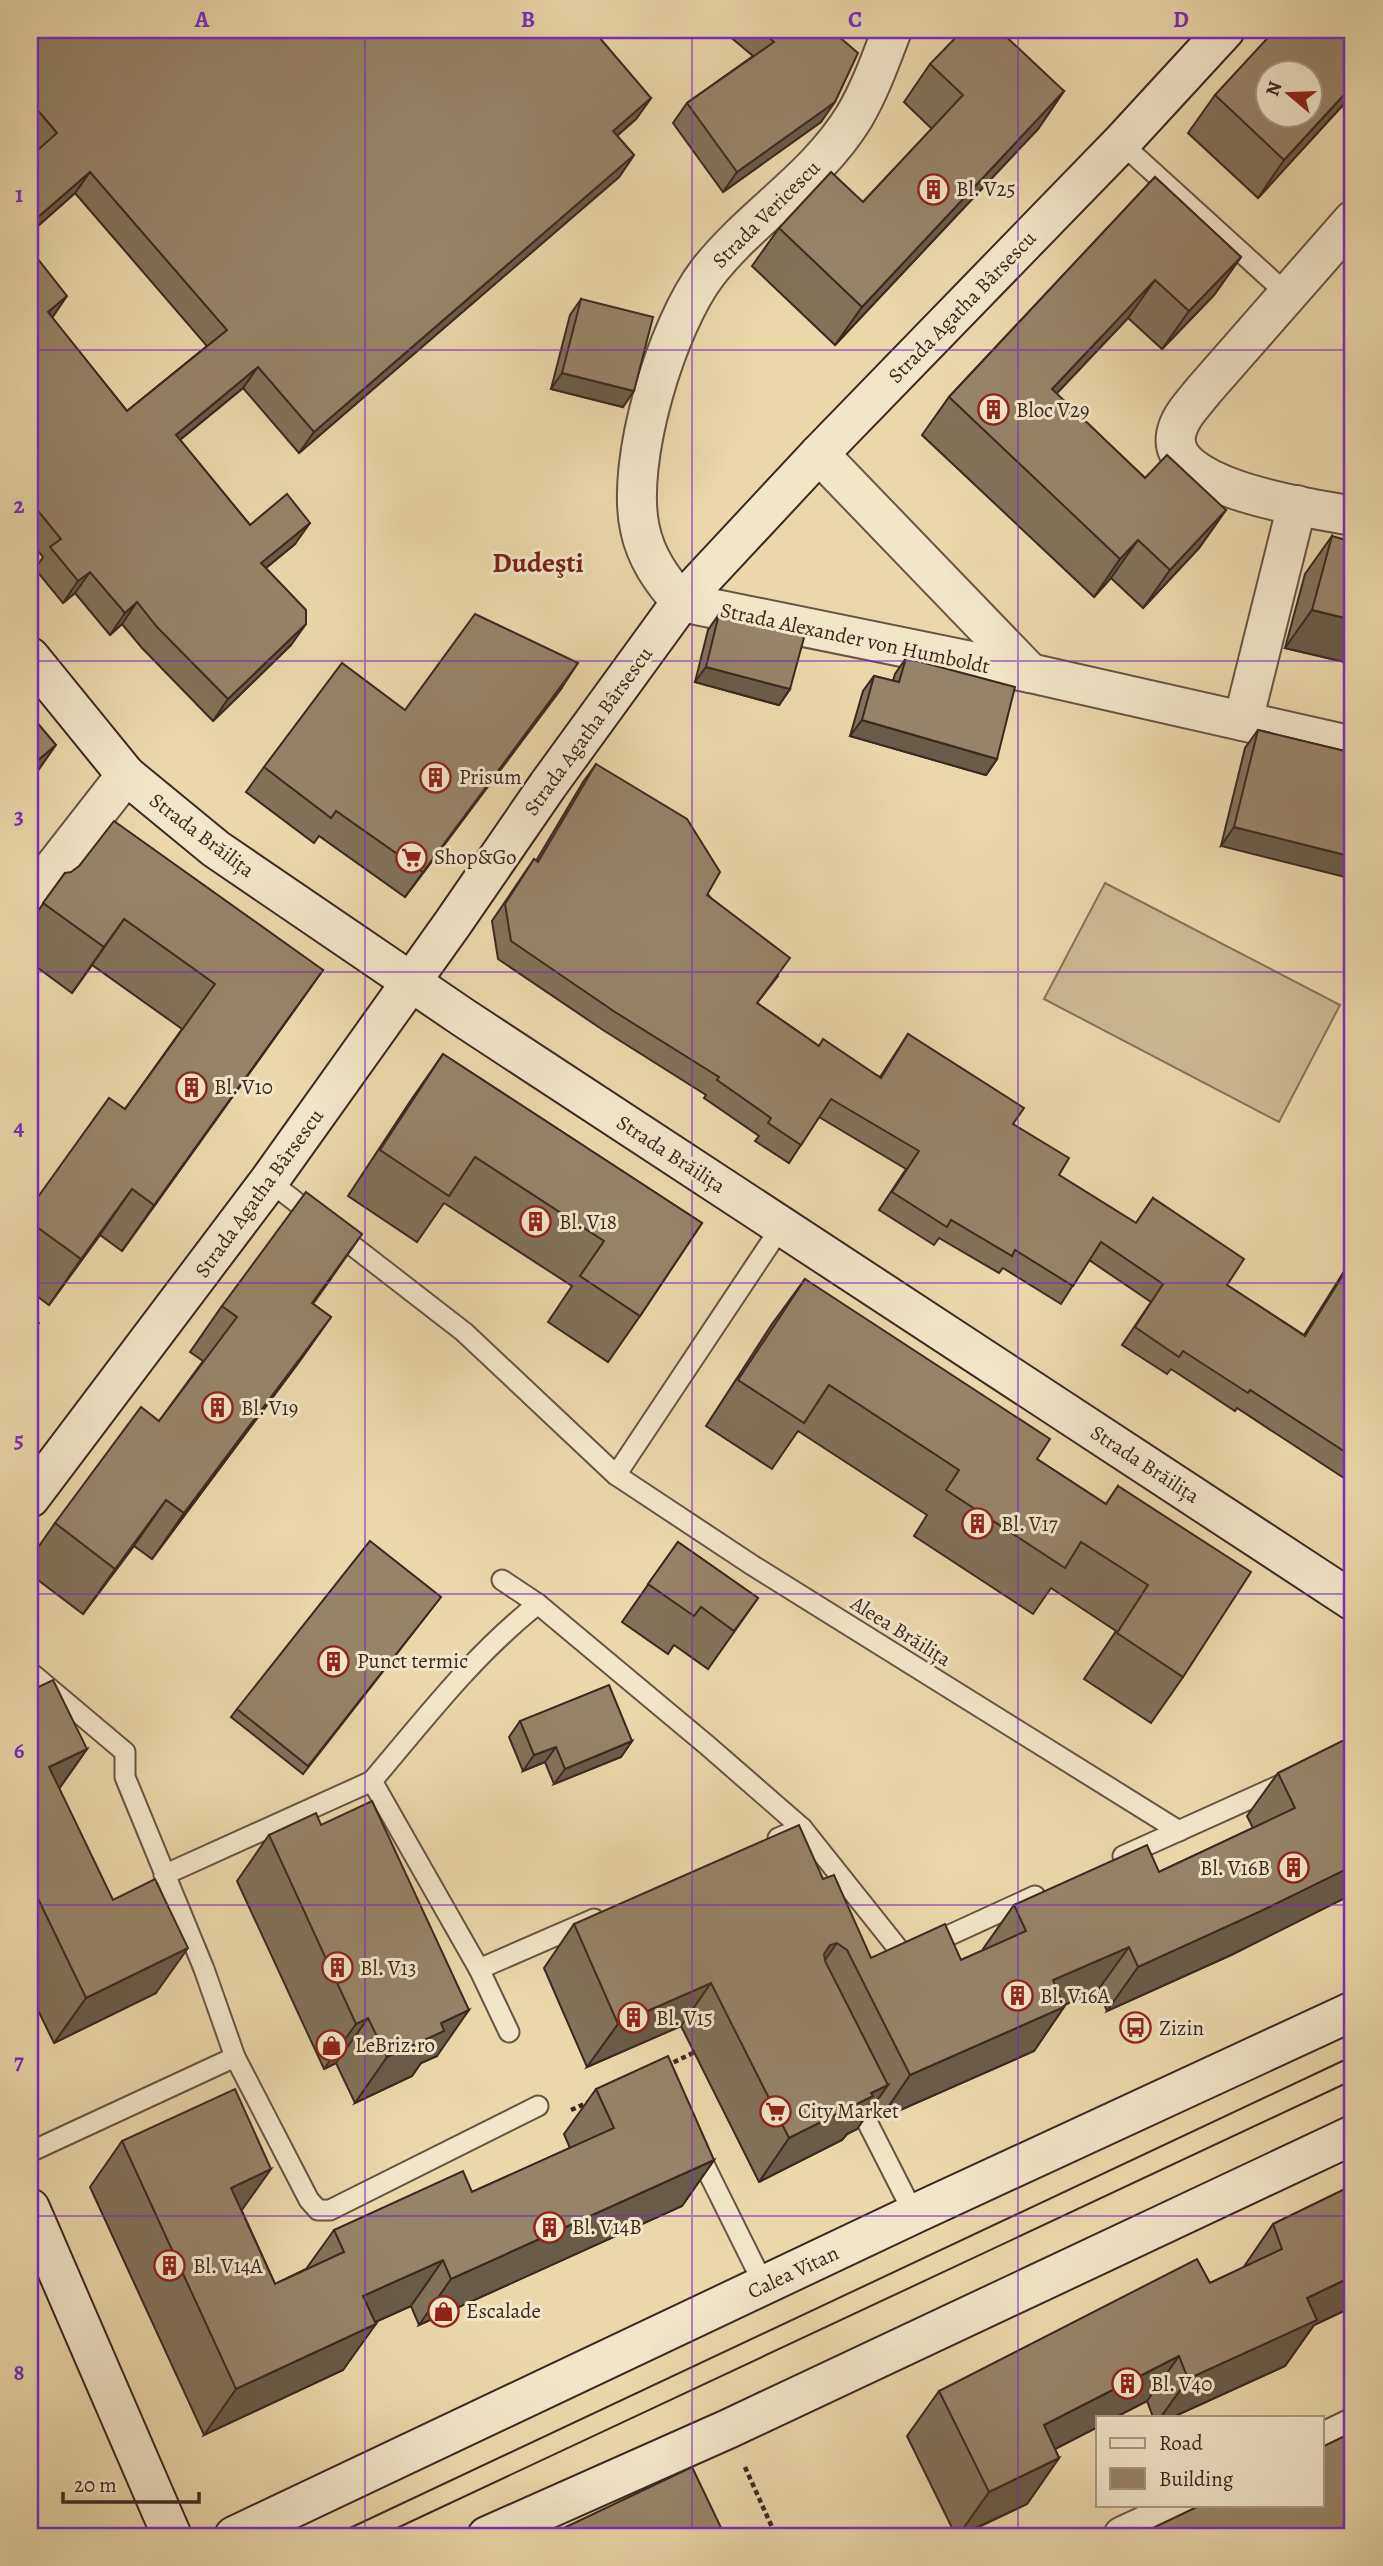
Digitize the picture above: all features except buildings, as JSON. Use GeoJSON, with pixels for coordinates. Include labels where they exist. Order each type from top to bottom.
{"type":"FeatureCollection","features":[{"type":"Feature","properties":{"kind":"street","name":"Strada Vericescu"},"geometry":{"type":"LineString","coordinates":[[681,602],[652,565],[640,528],[637,488],[651,404],[667,356],[687,306],[708,272],[746,230],[785,197],[821,160],[853,118],[874,77],[892,30]]}},
{"type":"Feature","properties":{"kind":"street","name":"Strada Agatha Bârsescu"},"geometry":{"type":"LineString","coordinates":[[30,1498],[269,1181],[548,785],[681,602],[819,454],[1121,143],[1224,30]]}},
{"type":"Feature","properties":{"kind":"street"},"geometry":{"type":"LineString","coordinates":[[1353,220],[1287,293],[1181,419],[1175,439],[1182,457],[1207,479],[1238,492],[1353,516]]}},
{"type":"Feature","properties":{"kind":"street","name":"Strada Alexander von Humboldt"},"geometry":{"type":"LineString","coordinates":[[819,454],[1030,673]]}},
{"type":"Feature","properties":{"kind":"street"},"geometry":{"type":"LineString","coordinates":[[1243,721],[1297,505]]}},
{"type":"Feature","properties":{"kind":"street","name":"Strada Alexander von Humboldt"},"geometry":{"type":"LineString","coordinates":[[681,602],[1030,673],[1353,746]]}},
{"type":"Feature","properties":{"kind":"street","name":"Strada Brăilița"},"geometry":{"type":"LineString","coordinates":[[30,657],[126,775],[216,849],[411,982],[781,1227],[1353,1601]]}},
{"type":"Feature","properties":{"kind":"street"},"geometry":{"type":"LineString","coordinates":[[30,898],[126,775]]}},
{"type":"Feature","properties":{"kind":"street","name":"Calea Vitan"},"geometry":{"type":"LineString","coordinates":[[234,2536],[914,2214],[1353,2011]]}},
{"type":"Feature","properties":{"kind":"street"},"geometry":{"type":"LineString","coordinates":[[487,2536],[728,2429],[1353,2134]]}},
{"type":"Feature","properties":{"kind":"street"},"geometry":{"type":"LineString","coordinates":[[30,2208],[130,2443],[173,2536]]}},
{"type":"Feature","properties":{"kind":"street"},"geometry":{"type":"LineString","coordinates":[[1324,2442],[1353,2428]]}},
{"type":"Feature","properties":{"kind":"street"},"geometry":{"type":"LineString","coordinates":[[1122,2536],[1188,2506]]}},
{"type":"Feature","properties":{"kind":"lane"},"geometry":{"type":"LineString","coordinates":[[1121,143],[1287,293]]}},
{"type":"Feature","properties":{"kind":"lane","name":"Aleea Brăilița"},"geometry":{"type":"LineString","coordinates":[[269,1181],[464,1332],[616,1475],[752,1565],[1179,1831]]}},
{"type":"Feature","properties":{"kind":"lane"},"geometry":{"type":"LineString","coordinates":[[616,1475],[781,1227]]}},
{"type":"Feature","properties":{"kind":"lane"},"geometry":{"type":"LineString","coordinates":[[502,1580],[538,1604],[802,1828],[904,1956],[1054,1888]]}},
{"type":"Feature","properties":{"kind":"lane"},"geometry":{"type":"LineString","coordinates":[[164,1875],[372,1781],[510,1626],[538,1604]]}},
{"type":"Feature","properties":{"kind":"lane"},"geometry":{"type":"LineString","coordinates":[[30,1672],[125,1752],[125,1777],[204,1969],[235,2057],[309,2200],[318,2210],[330,2210],[538,2106]]}},
{"type":"Feature","properties":{"kind":"lane"},"geometry":{"type":"LineString","coordinates":[[1104,1865],[1300,1776]]}},
{"type":"Feature","properties":{"kind":"lane"},"geometry":{"type":"LineString","coordinates":[[372,1781],[479,1969],[509,2032]]}},
{"type":"Feature","properties":{"kind":"lane"},"geometry":{"type":"LineString","coordinates":[[765,1844],[802,1828]]}},
{"type":"Feature","properties":{"kind":"lane"},"geometry":{"type":"LineString","coordinates":[[479,1969],[615,1909]]}},
{"type":"Feature","properties":{"kind":"lane"},"geometry":{"type":"LineString","coordinates":[[30,2152],[235,2057]]}},
{"type":"Feature","properties":{"kind":"lane"},"geometry":{"type":"LineString","coordinates":[[847,2082],[914,2214]]}},
{"type":"Feature","properties":{"kind":"lane"},"geometry":{"type":"LineString","coordinates":[[687,2130],[764,2285]]}},
{"type":"Feature","properties":{"kind":"path"},"geometry":{"type":"LineString","coordinates":[[658,2070],[707,2047]]}},
{"type":"Feature","properties":{"kind":"path"},"geometry":{"type":"LineString","coordinates":[[538,2106],[571,2110],[596,2098]]}},
{"type":"Feature","properties":{"kind":"path"},"geometry":{"type":"LineString","coordinates":[[728,2429],[776,2536]]}},
{"type":"Feature","properties":{"kind":"shaded area"},"geometry":{"type":"Polygon","coordinates":[[[1105,883],[1340,1005],[1279,1122],[1044,999],[1105,883]]]}},
{"type":"Feature","properties":{"kind":"tram line"},"geometry":{"type":"LineString","coordinates":[[333,2536],[1353,2056]]}},
{"type":"Feature","properties":{"kind":"tram line"},"geometry":{"type":"LineString","coordinates":[[380,2536],[1353,2080]]}},
{"type":"Feature","properties":{"kind":"place","name":"Bl. V25"},"geometry":{"type":"Point","coordinates":[933,189]}},
{"type":"Feature","properties":{"kind":"place","name":"Bloc V29"},"geometry":{"type":"Point","coordinates":[993,410]}},
{"type":"Feature","properties":{"kind":"place","name":"Prisum"},"geometry":{"type":"Point","coordinates":[436,777]}},
{"type":"Feature","properties":{"kind":"place","name":"Shop&Go"},"geometry":{"type":"Point","coordinates":[411,857]}},
{"type":"Feature","properties":{"kind":"place","name":"Bl. V10"},"geometry":{"type":"Point","coordinates":[191,1087]}},
{"type":"Feature","properties":{"kind":"place","name":"Bl. V18"},"geometry":{"type":"Point","coordinates":[536,1222]}},
{"type":"Feature","properties":{"kind":"place","name":"Bl. V19"},"geometry":{"type":"Point","coordinates":[218,1408]}},
{"type":"Feature","properties":{"kind":"place","name":"Bl. V17"},"geometry":{"type":"Point","coordinates":[978,1524]}},
{"type":"Feature","properties":{"kind":"place","name":"Punct termic"},"geometry":{"type":"Point","coordinates":[334,1661]}},
{"type":"Feature","properties":{"kind":"place","name":"Bl. V16B"},"geometry":{"type":"Point","coordinates":[1293,1868]}},
{"type":"Feature","properties":{"kind":"place","name":"Bl. V13"},"geometry":{"type":"Point","coordinates":[337,1968]}},
{"type":"Feature","properties":{"kind":"place","name":"Bl. V16A"},"geometry":{"type":"Point","coordinates":[1017,1996]}},
{"type":"Feature","properties":{"kind":"place","name":"Bl. V15"},"geometry":{"type":"Point","coordinates":[633,2018]}},
{"type":"Feature","properties":{"kind":"place","name":"Zizin"},"geometry":{"type":"Point","coordinates":[1136,2028]}},
{"type":"Feature","properties":{"kind":"place","name":"LeBriz.ro"},"geometry":{"type":"Point","coordinates":[332,2045]}},
{"type":"Feature","properties":{"kind":"place","name":"City Market"},"geometry":{"type":"Point","coordinates":[775,2111]}},
{"type":"Feature","properties":{"kind":"place","name":"Bl. V14B"},"geometry":{"type":"Point","coordinates":[549,2227]}},
{"type":"Feature","properties":{"kind":"place","name":"Bl. V14A"},"geometry":{"type":"Point","coordinates":[170,2266]}},
{"type":"Feature","properties":{"kind":"place","name":"Escalade"},"geometry":{"type":"Point","coordinates":[443,2311]}},
{"type":"Feature","properties":{"kind":"place","name":"Bl. V40"},"geometry":{"type":"Point","coordinates":[1128,2384]}},
{"type":"Feature","properties":{"kind":"district","name":"Dudeşti"},"geometry":{"type":"Point","coordinates":[538,562]}}]}
